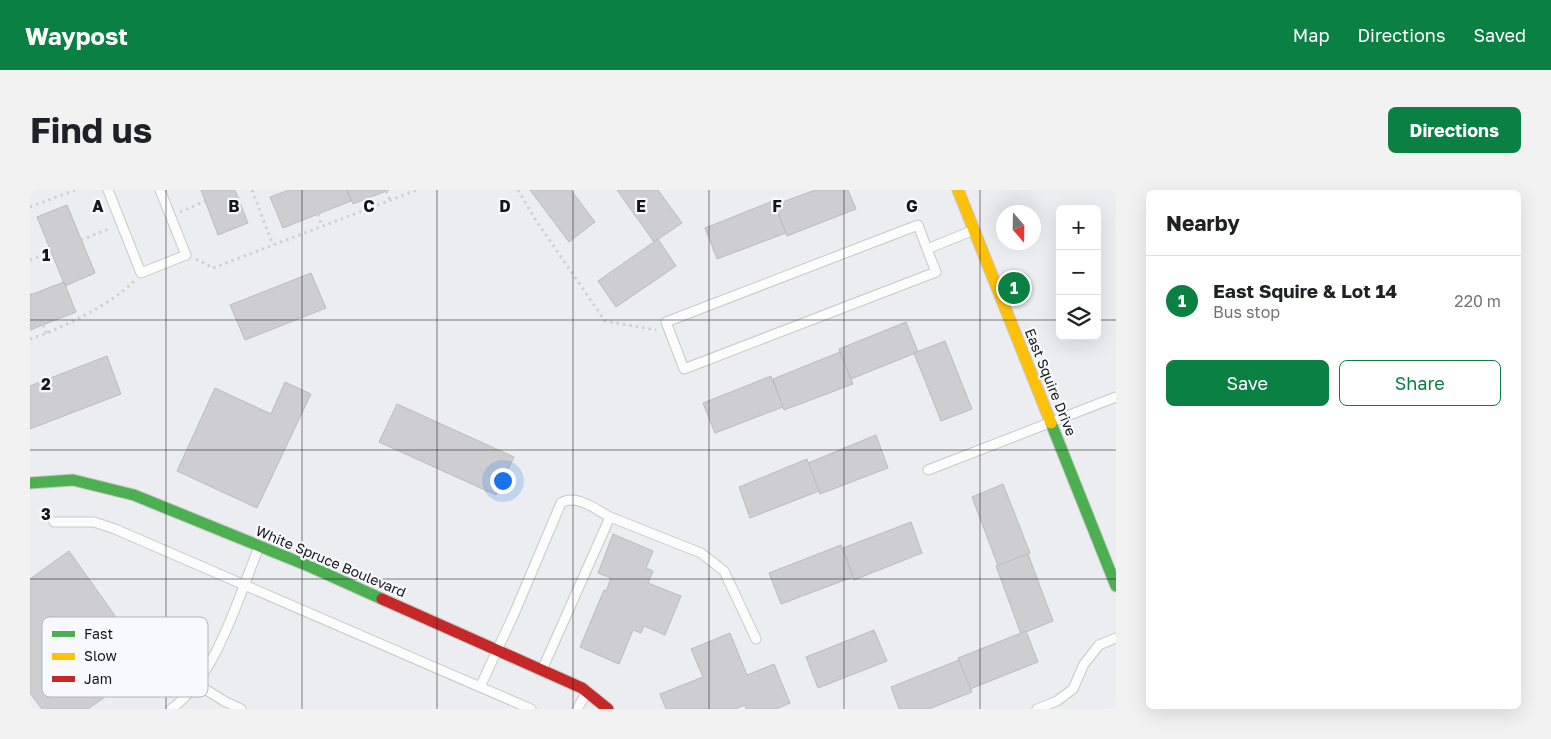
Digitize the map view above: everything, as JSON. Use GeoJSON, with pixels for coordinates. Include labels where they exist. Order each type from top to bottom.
{"type":"FeatureCollection","features":[{"type":"Feature","properties":{"kind":"street","name":"East Squire Drive"},"geometry":{"type":"LineString","coordinates":[[958,190],[1116,586]]}},
{"type":"Feature","properties":{"kind":"street","name":"White Spruce Boulevard"},"geometry":{"type":"LineString","coordinates":[[30,483],[73,480],[99,484],[134,495],[259,546],[542,670],[586,692],[608,709]]}},
{"type":"Feature","properties":{"kind":"lane"},"geometry":{"type":"LineString","coordinates":[[108,190],[141,273],[186,254],[160,190]]}},
{"type":"Feature","properties":{"kind":"lane"},"geometry":{"type":"LineString","coordinates":[[918,225],[927,249],[936,272],[684,369],[666,322],[918,225]]}},
{"type":"Feature","properties":{"kind":"lane"},"geometry":{"type":"LineString","coordinates":[[927,249],[974,230]]}},
{"type":"Feature","properties":{"kind":"lane"},"geometry":{"type":"LineString","coordinates":[[928,470],[1116,398]]}},
{"type":"Feature","properties":{"kind":"lane"},"geometry":{"type":"LineString","coordinates":[[480,687],[514,614],[561,503],[566,500],[574,500],[610,517],[701,553],[724,571],[756,639]]}},
{"type":"Feature","properties":{"kind":"lane"},"geometry":{"type":"LineString","coordinates":[[542,670],[610,517]]}},
{"type":"Feature","properties":{"kind":"lane"},"geometry":{"type":"LineString","coordinates":[[54,522],[94,522],[115,529],[531,709]]}},
{"type":"Feature","properties":{"kind":"lane"},"geometry":{"type":"LineString","coordinates":[[208,669],[259,546]]}},
{"type":"Feature","properties":{"kind":"lane"},"geometry":{"type":"LineString","coordinates":[[1037,709],[1057,701],[1073,689],[1084,664],[1099,644],[1116,638]]}},
{"type":"Feature","properties":{"kind":"lane"},"geometry":{"type":"LineString","coordinates":[[208,691],[241,709]]}},
{"type":"Feature","properties":{"kind":"lane"},"geometry":{"type":"LineString","coordinates":[[577,709],[586,692]]}},
{"type":"Feature","properties":{"kind":"lane"},"geometry":{"type":"LineString","coordinates":[[171,709],[186,697]]}},
{"type":"Feature","properties":{"kind":"path"},"geometry":{"type":"LineString","coordinates":[[30,207],[75,190]]}},
{"type":"Feature","properties":{"kind":"path"},"geometry":{"type":"LineString","coordinates":[[252,190],[273,245]]}},
{"type":"Feature","properties":{"kind":"path"},"geometry":{"type":"LineString","coordinates":[[186,254],[213,268],[417,190]]}},
{"type":"Feature","properties":{"kind":"path"},"geometry":{"type":"LineString","coordinates":[[518,190],[535,220],[604,321],[661,331]]}},
{"type":"Feature","properties":{"kind":"path"},"geometry":{"type":"LineString","coordinates":[[386,191],[390,200]]}},
{"type":"Feature","properties":{"kind":"path"},"geometry":{"type":"LineString","coordinates":[[171,216],[205,201]]}},
{"type":"Feature","properties":{"kind":"path"},"geometry":{"type":"LineString","coordinates":[[318,214],[322,226]]}},
{"type":"Feature","properties":{"kind":"path"},"geometry":{"type":"LineString","coordinates":[[81,240],[121,224]]}},
{"type":"Feature","properties":{"kind":"path"},"geometry":{"type":"LineString","coordinates":[[30,260],[52,252]]}},
{"type":"Feature","properties":{"kind":"path"},"geometry":{"type":"LineString","coordinates":[[30,339],[47,334],[121,294],[141,273]]}},
{"type":"Feature","properties":{"kind":"path"},"geometry":{"type":"LineString","coordinates":[[43,325],[47,334]]}},
{"type":"Feature","properties":{"kind":"building"},"geometry":{"type":"Polygon","coordinates":[[[201,190],[235,190],[248,223],[218,235],[201,190]]]}},
{"type":"Feature","properties":{"kind":"building"},"geometry":{"type":"Polygon","coordinates":[[[289,190],[347,190],[351,201],[283,228],[270,197],[289,190]]]}},
{"type":"Feature","properties":{"kind":"building"},"geometry":{"type":"Polygon","coordinates":[[[347,190],[389,190],[353,204],[347,190]]]}},
{"type":"Feature","properties":{"kind":"building"},"geometry":{"type":"Polygon","coordinates":[[[530,190],[571,190],[595,222],[569,242],[530,190]]]}},
{"type":"Feature","properties":{"kind":"building"},"geometry":{"type":"Polygon","coordinates":[[[617,190],[658,190],[682,223],[654,242],[617,190]]]}},
{"type":"Feature","properties":{"kind":"building"},"geometry":{"type":"Polygon","coordinates":[[[815,190],[848,190],[856,209],[787,236],[775,205],[815,190]]]}},
{"type":"Feature","properties":{"kind":"building"},"geometry":{"type":"Polygon","coordinates":[[[773,201],[786,233],[717,259],[705,228],[773,201]]]}},
{"type":"Feature","properties":{"kind":"building"},"geometry":{"type":"Polygon","coordinates":[[[67,205],[95,273],[65,286],[37,217],[67,205]]]}},
{"type":"Feature","properties":{"kind":"building"},"geometry":{"type":"Polygon","coordinates":[[[658,239],[676,266],[616,307],[598,281],[658,239]]]}},
{"type":"Feature","properties":{"kind":"building"},"geometry":{"type":"Polygon","coordinates":[[[311,273],[326,308],[245,340],[230,305],[311,273]]]}},
{"type":"Feature","properties":{"kind":"building"},"geometry":{"type":"Polygon","coordinates":[[[64,282],[76,312],[30,330],[30,295],[64,282]]]}},
{"type":"Feature","properties":{"kind":"building"},"geometry":{"type":"Polygon","coordinates":[[[906,322],[918,352],[851,379],[839,349],[906,322]]]}},
{"type":"Feature","properties":{"kind":"building"},"geometry":{"type":"Polygon","coordinates":[[[945,341],[972,409],[941,421],[914,353],[945,341]]]}},
{"type":"Feature","properties":{"kind":"building"},"geometry":{"type":"Polygon","coordinates":[[[840,352],[853,384],[784,410],[773,379],[840,352]]]}},
{"type":"Feature","properties":{"kind":"building"},"geometry":{"type":"Polygon","coordinates":[[[107,356],[121,394],[30,429],[30,386],[107,356]]]}},
{"type":"Feature","properties":{"kind":"building"},"geometry":{"type":"Polygon","coordinates":[[[771,376],[783,407],[715,433],[703,403],[771,376]]]}},
{"type":"Feature","properties":{"kind":"building"},"geometry":{"type":"Polygon","coordinates":[[[285,382],[311,394],[257,508],[177,471],[215,388],[271,414],[285,382]]]}},
{"type":"Feature","properties":{"kind":"building"},"geometry":{"type":"Polygon","coordinates":[[[397,404],[514,457],[496,495],[379,442],[397,404]]]}},
{"type":"Feature","properties":{"kind":"building"},"geometry":{"type":"Polygon","coordinates":[[[876,435],[888,468],[820,494],[808,463],[876,435]]]}},
{"type":"Feature","properties":{"kind":"building"},"geometry":{"type":"Polygon","coordinates":[[[807,459],[819,491],[750,518],[739,487],[807,459]]]}},
{"type":"Feature","properties":{"kind":"building"},"geometry":{"type":"Polygon","coordinates":[[[1003,484],[1030,553],[998,566],[972,497],[1003,484]]]}},
{"type":"Feature","properties":{"kind":"building"},"geometry":{"type":"Polygon","coordinates":[[[911,522],[922,553],[854,580],[843,548],[911,522]]]}},
{"type":"Feature","properties":{"kind":"building"},"geometry":{"type":"Polygon","coordinates":[[[613,534],[653,551],[646,568],[653,571],[648,583],[681,596],[665,635],[644,626],[641,633],[633,630],[619,664],[580,647],[611,578],[598,573],[613,534]]]}},
{"type":"Feature","properties":{"kind":"building"},"geometry":{"type":"Polygon","coordinates":[[[841,545],[853,577],[781,604],[769,573],[841,545]]]}},
{"type":"Feature","properties":{"kind":"building"},"geometry":{"type":"Polygon","coordinates":[[[69,551],[116,617],[42,617],[42,697],[105,697],[88,709],[42,709],[30,693],[30,579],[69,551]]]}},
{"type":"Feature","properties":{"kind":"building"},"geometry":{"type":"Polygon","coordinates":[[[1028,554],[1053,621],[1021,634],[996,566],[1028,554]]]}},
{"type":"Feature","properties":{"kind":"building"},"geometry":{"type":"Polygon","coordinates":[[[874,630],[887,661],[818,688],[806,657],[874,630]]]}},
{"type":"Feature","properties":{"kind":"building"},"geometry":{"type":"Polygon","coordinates":[[[1026,631],[1038,662],[970,689],[958,658],[1026,631]]]}},
{"type":"Feature","properties":{"kind":"building"},"geometry":{"type":"Polygon","coordinates":[[[730,633],[747,675],[774,664],[790,703],[776,709],[746,709],[745,705],[735,709],[666,709],[660,694],[703,677],[691,649],[730,633]]]}},
{"type":"Feature","properties":{"kind":"building"},"geometry":{"type":"Polygon","coordinates":[[[959,660],[972,692],[929,709],[899,709],[891,687],[959,660]]]}},
{"type":"Feature","properties":{"kind":"traffic: fast"},"geometry":{"type":"LineString","coordinates":[[1051,423],[1116,586]]}},
{"type":"Feature","properties":{"kind":"traffic: fast"},"geometry":{"type":"LineString","coordinates":[[30,483],[73,480],[134,495],[311,567],[382,599]]}},
{"type":"Feature","properties":{"kind":"traffic: slow"},"geometry":{"type":"LineString","coordinates":[[958,190],[1051,423]]}},
{"type":"Feature","properties":{"kind":"traffic: jam"},"geometry":{"type":"LineString","coordinates":[[382,599],[582,688],[608,709]]}},
{"type":"Feature","properties":{"kind":"place","name":"East Squire & Lot 14"},"geometry":{"type":"Point","coordinates":[1014,288]}}]}
